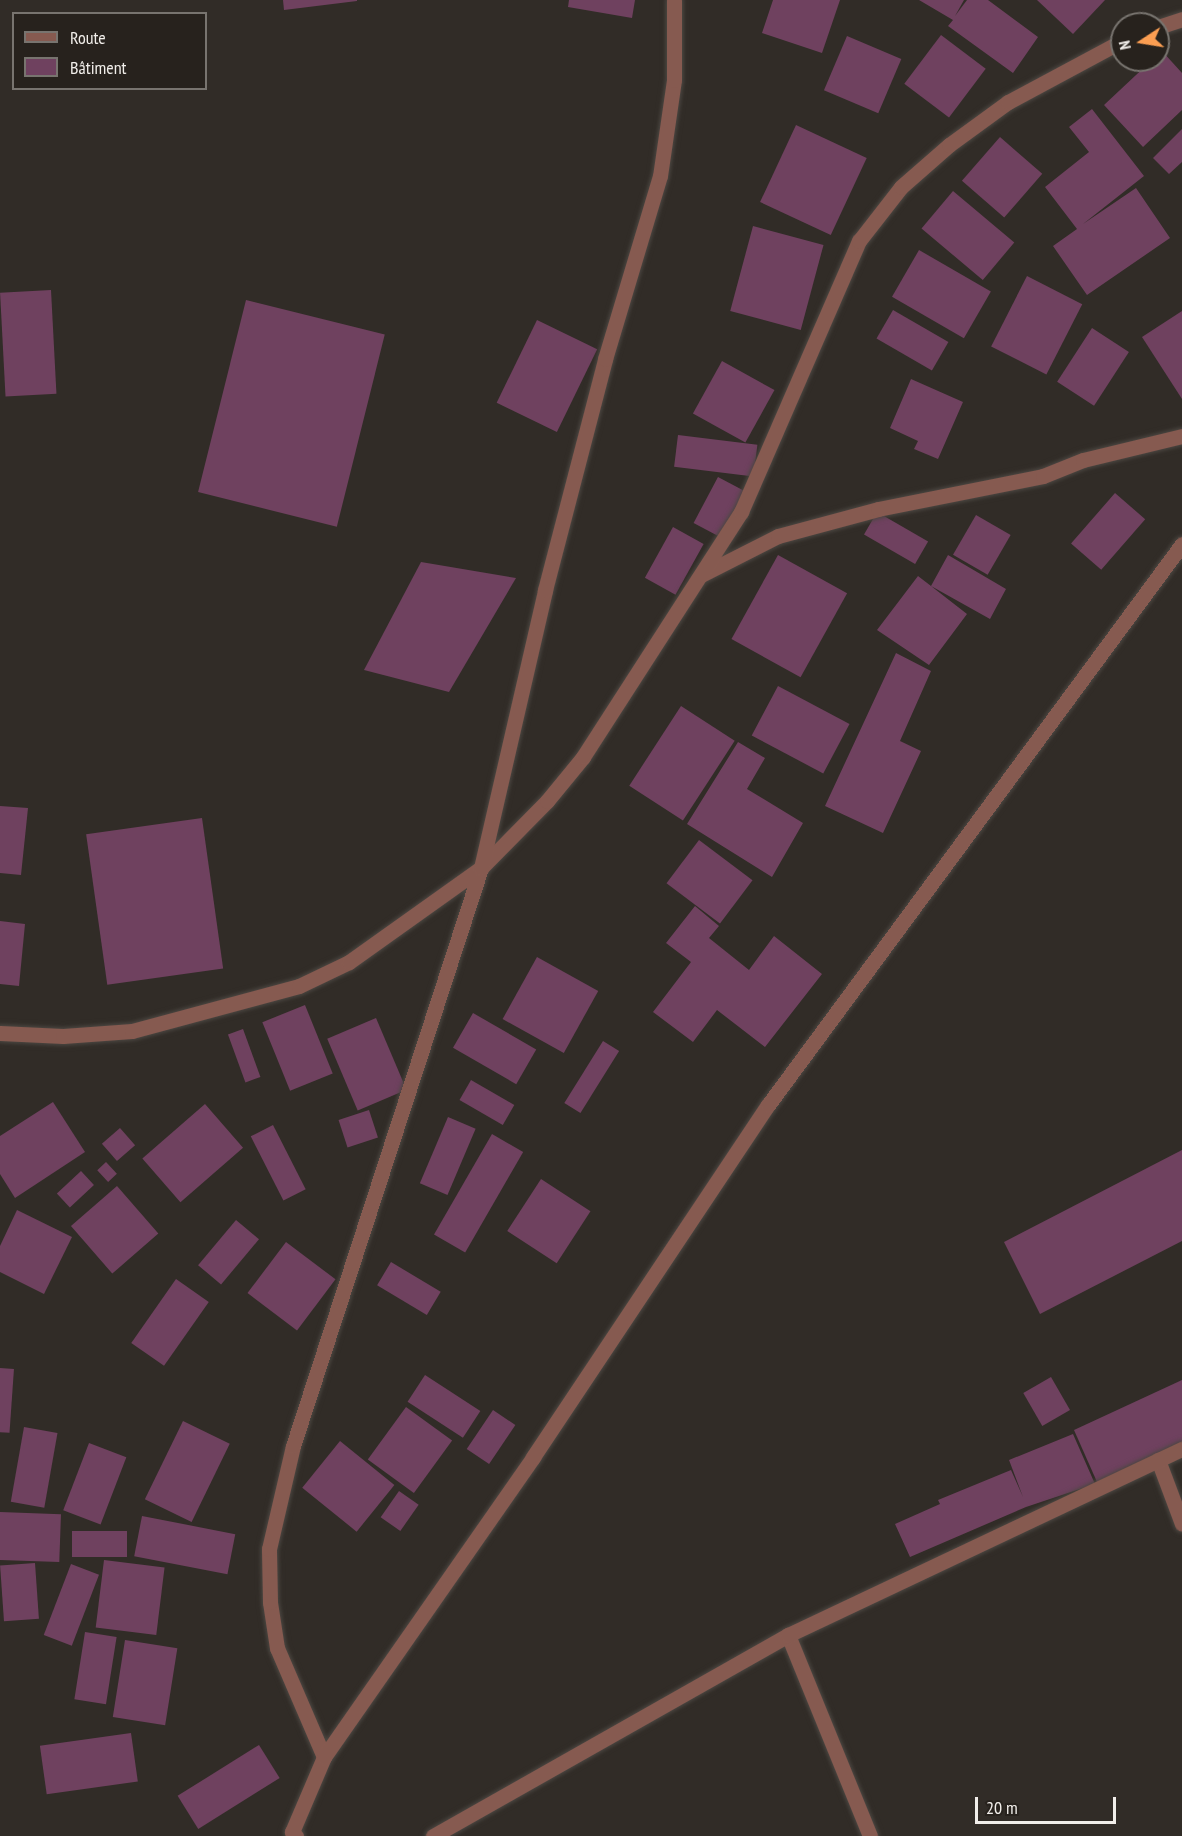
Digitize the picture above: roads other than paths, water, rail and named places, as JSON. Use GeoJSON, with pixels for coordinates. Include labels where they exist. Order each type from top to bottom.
{"type":"FeatureCollection","features":[{"type":"Feature","properties":{"kind":"street"},"geometry":{"type":"LineString","coordinates":[[324,1757],[277,1648],[270,1602],[269,1549],[293,1446],[481,868],[545,590],[605,359],[660,177],[674,80],[674,0]]}},
{"type":"Feature","properties":{"kind":"street"},"geometry":{"type":"LineString","coordinates":[[0,1033],[63,1036],[132,1031],[299,986],[349,962],[481,868],[548,801],[583,757],[741,512],[859,241],[901,187],[949,145],[1008,102],[1110,47]]}},
{"type":"Feature","properties":{"kind":"street"},"geometry":{"type":"LineString","coordinates":[[701,575],[778,536],[878,509],[1042,476],[1083,460],[1182,436]]}},
{"type":"Feature","properties":{"kind":"street"},"geometry":{"type":"LineString","coordinates":[[296,1836],[292,1832],[324,1757],[533,1457],[768,1105],[1182,544]]}},
{"type":"Feature","properties":{"kind":"street"},"geometry":{"type":"LineString","coordinates":[[433,1836],[788,1635],[1182,1449]]}},
{"type":"Feature","properties":{"kind":"street"},"geometry":{"type":"LineString","coordinates":[[1158,1460],[1182,1524]]}},
{"type":"Feature","properties":{"kind":"street"},"geometry":{"type":"LineString","coordinates":[[788,1635],[870,1836]]}}]}
